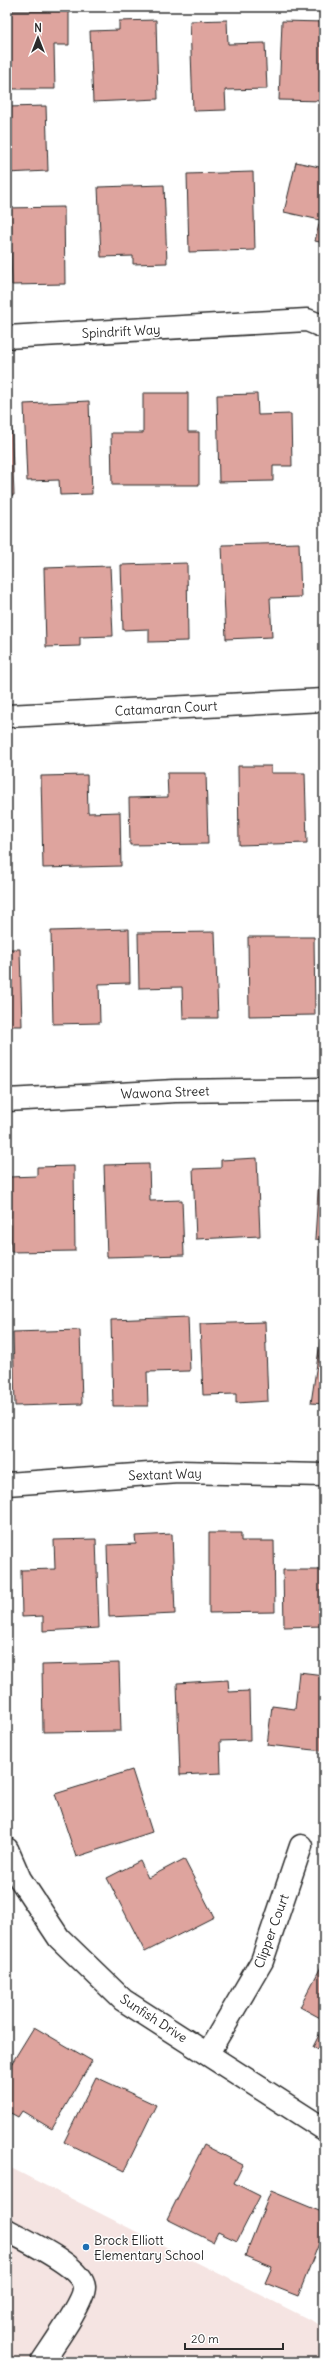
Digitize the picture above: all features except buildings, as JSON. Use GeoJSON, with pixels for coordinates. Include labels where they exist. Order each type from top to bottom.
{"type":"FeatureCollection","features":[{"type":"Feature","properties":{"kind":"street","name":"Spindrift Way"},"geometry":{"type":"LineString","coordinates":[[7,337],[307,320],[324,327]]}},
{"type":"Feature","properties":{"kind":"street","name":"Catamaran Court"},"geometry":{"type":"LineString","coordinates":[[7,716],[324,700]]}},
{"type":"Feature","properties":{"kind":"street","name":"Wawona Street"},"geometry":{"type":"LineString","coordinates":[[7,1100],[175,1092],[324,1089]]}},
{"type":"Feature","properties":{"kind":"street","name":"Sextant Way"},"geometry":{"type":"LineString","coordinates":[[7,1484],[178,1472],[324,1475]]}},
{"type":"Feature","properties":{"kind":"street","name":"Clipper Court"},"geometry":{"type":"LineString","coordinates":[[208,2053],[262,1961],[300,1846]]}},
{"type":"Feature","properties":{"kind":"street","name":"Sunfish Drive"},"geometry":{"type":"LineString","coordinates":[[7,1849],[20,1879],[59,1938],[123,2000],[208,2053],[324,2129]]}},
{"type":"Feature","properties":{"kind":"street"},"geometry":{"type":"LineString","coordinates":[[7,2230],[72,2268],[82,2277],[84,2288],[81,2300],[42,2362]]}},
{"type":"Feature","properties":{"kind":"shaded area","name":"Brock Elliott Elementary School"},"geometry":{"type":"Polygon","coordinates":[[[7,2166],[324,2327],[324,2362],[7,2362],[7,2166]]]}},
{"type":"Feature","properties":{"kind":"place","name":"Brock Elliott Elementary School"},"geometry":{"type":"Point","coordinates":[86,2247]}}]}
